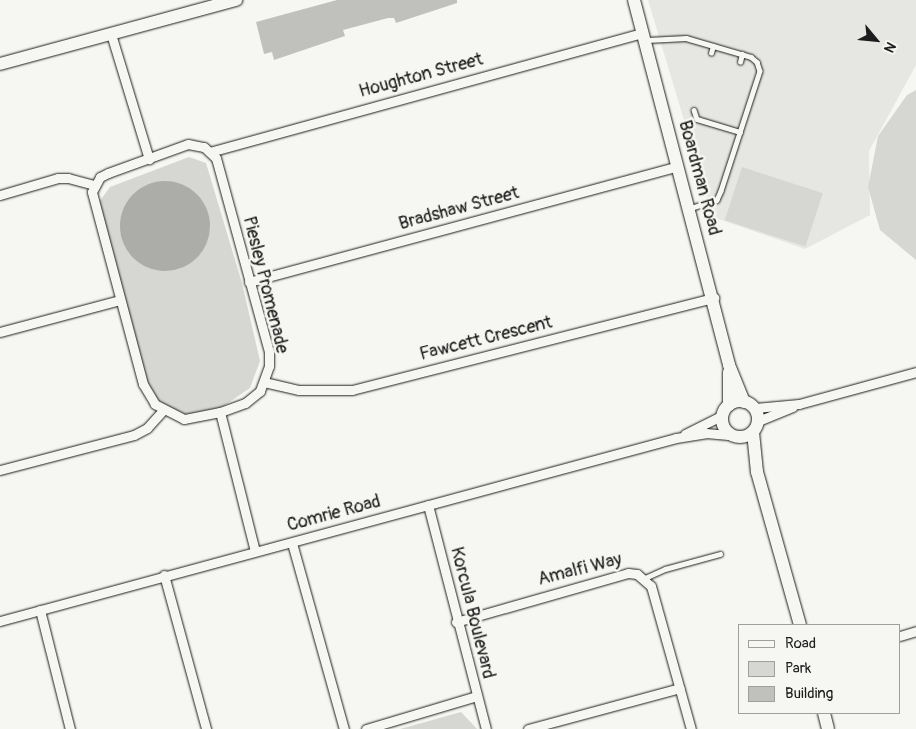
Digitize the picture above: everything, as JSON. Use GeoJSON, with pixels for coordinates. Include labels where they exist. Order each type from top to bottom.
{"type":"FeatureCollection","features":[{"type":"Feature","properties":{"kind":"street","name":"Boardman Road"},"geometry":{"type":"LineString","coordinates":[[634,0],[642,37],[714,298],[729,365],[750,405],[756,427],[757,472]]}},
{"type":"Feature","properties":{"kind":"street"},"geometry":{"type":"LineString","coordinates":[[0,64],[228,1]]}},
{"type":"Feature","properties":{"kind":"street"},"geometry":{"type":"LineString","coordinates":[[111,34],[149,159]]}},
{"type":"Feature","properties":{"kind":"street","name":"Houghton Street"},"geometry":{"type":"LineString","coordinates":[[210,152],[642,37]]}},
{"type":"Feature","properties":{"kind":"street"},"geometry":{"type":"LineString","coordinates":[[210,152],[197,144],[188,144],[108,173],[95,185],[94,204],[143,384],[151,400],[163,410],[184,419],[220,412],[245,403],[260,391],[264,382]]}},
{"type":"Feature","properties":{"kind":"street","name":"Piesley Promenade"},"geometry":{"type":"LineString","coordinates":[[210,152],[218,166],[269,352],[264,382]]}},
{"type":"Feature","properties":{"kind":"street","name":"Bradshaw Street"},"geometry":{"type":"LineString","coordinates":[[249,282],[678,166]]}},
{"type":"Feature","properties":{"kind":"street"},"geometry":{"type":"LineString","coordinates":[[0,195],[58,178],[68,178],[95,185]]}},
{"type":"Feature","properties":{"kind":"street","name":"Fawcett Crescent"},"geometry":{"type":"LineString","coordinates":[[264,382],[299,390],[352,390],[714,298]]}},
{"type":"Feature","properties":{"kind":"street"},"geometry":{"type":"LineString","coordinates":[[0,332],[120,300]]}},
{"type":"Feature","properties":{"kind":"street","name":"Boardman Road"},"geometry":{"type":"LineString","coordinates":[[729,365],[724,426],[743,443],[757,472],[800,624]]}},
{"type":"Feature","properties":{"kind":"street"},"geometry":{"type":"LineString","coordinates":[[734,436],[756,427],[799,404],[916,372]]}},
{"type":"Feature","properties":{"kind":"street"},"geometry":{"type":"LineString","coordinates":[[726,410],[750,405],[799,404]]}},
{"type":"Feature","properties":{"kind":"street"},"geometry":{"type":"LineString","coordinates":[[0,470],[134,435],[147,428],[163,410]]}},
{"type":"Feature","properties":{"kind":"street","name":"Comrie Road"},"geometry":{"type":"LineString","coordinates":[[676,438],[726,410]]}},
{"type":"Feature","properties":{"kind":"street"},"geometry":{"type":"LineString","coordinates":[[220,412],[255,551]]}},
{"type":"Feature","properties":{"kind":"street","name":"Comrie Road"},"geometry":{"type":"LineString","coordinates":[[0,621],[164,575],[292,543],[676,438],[706,433],[734,436]]}},
{"type":"Feature","properties":{"kind":"street","name":"Korcula Boulevard"},"geometry":{"type":"LineString","coordinates":[[428,505],[456,622],[486,729]]}},
{"type":"Feature","properties":{"kind":"street"},"geometry":{"type":"LineString","coordinates":[[292,543],[344,729]]}},
{"type":"Feature","properties":{"kind":"street","name":"Amalfi Way"},"geometry":{"type":"LineString","coordinates":[[456,622],[628,573],[645,578],[651,586],[691,729]]}},
{"type":"Feature","properties":{"kind":"street"},"geometry":{"type":"LineString","coordinates":[[164,575],[206,729]]}},
{"type":"Feature","properties":{"kind":"street"},"geometry":{"type":"LineString","coordinates":[[40,610],[70,729]]}},
{"type":"Feature","properties":{"kind":"street"},"geometry":{"type":"LineString","coordinates":[[901,636],[916,631]]}},
{"type":"Feature","properties":{"kind":"street"},"geometry":{"type":"LineString","coordinates":[[528,729],[680,688]]}},
{"type":"Feature","properties":{"kind":"street"},"geometry":{"type":"LineString","coordinates":[[366,729],[477,696]]}},
{"type":"Feature","properties":{"kind":"street"},"geometry":{"type":"LineString","coordinates":[[824,714],[828,729]]}},
{"type":"Feature","properties":{"kind":"lane"},"geometry":{"type":"LineString","coordinates":[[642,37],[686,38],[742,54],[758,62],[760,71],[717,200],[689,209]]}},
{"type":"Feature","properties":{"kind":"lane"},"geometry":{"type":"LineString","coordinates":[[711,53],[713,46]]}},
{"type":"Feature","properties":{"kind":"lane"},"geometry":{"type":"LineString","coordinates":[[740,62],[742,54]]}},
{"type":"Feature","properties":{"kind":"lane"},"geometry":{"type":"LineString","coordinates":[[694,110],[697,119],[740,132]]}},
{"type":"Feature","properties":{"kind":"lane"},"geometry":{"type":"LineString","coordinates":[[720,126],[722,120]]}},
{"type":"Feature","properties":{"kind":"lane"},"geometry":{"type":"LineString","coordinates":[[645,578],[665,569],[720,554]]}},
{"type":"Feature","properties":{"kind":"shaded area"},"geometry":{"type":"Polygon","coordinates":[[[648,0],[916,0],[916,65],[869,151],[870,215],[805,249],[713,217],[648,0]]]}},
{"type":"Feature","properties":{"kind":"shaded area"},"geometry":{"type":"Polygon","coordinates":[[[165,181],[182,184],[197,194],[207,209],[210,226],[207,243],[197,258],[182,268],[165,271],[148,268],[133,258],[123,243],[120,226],[123,209],[133,194],[148,184],[165,181]]]}},
{"type":"Feature","properties":{"kind":"green space"},"geometry":{"type":"Polygon","coordinates":[[[916,90],[916,260],[880,230],[868,187],[878,136],[907,95],[916,90]]]}},
{"type":"Feature","properties":{"kind":"green space"},"geometry":{"type":"Polygon","coordinates":[[[189,157],[206,163],[242,283],[260,361],[250,388],[212,414],[177,418],[152,403],[99,202],[110,187],[189,157]]]}},
{"type":"Feature","properties":{"kind":"green space"},"geometry":{"type":"Polygon","coordinates":[[[742,167],[823,193],[806,247],[725,220],[742,167]]]}},
{"type":"Feature","properties":{"kind":"green space"},"geometry":{"type":"Polygon","coordinates":[[[461,712],[477,729],[400,729],[461,712]]]}},
{"type":"Feature","properties":{"kind":"building"},"geometry":{"type":"Polygon","coordinates":[[[337,0],[457,0],[457,3],[396,23],[394,18],[388,18],[343,30],[345,36],[274,60],[272,52],[264,54],[256,22],[337,0]]]}}]}
